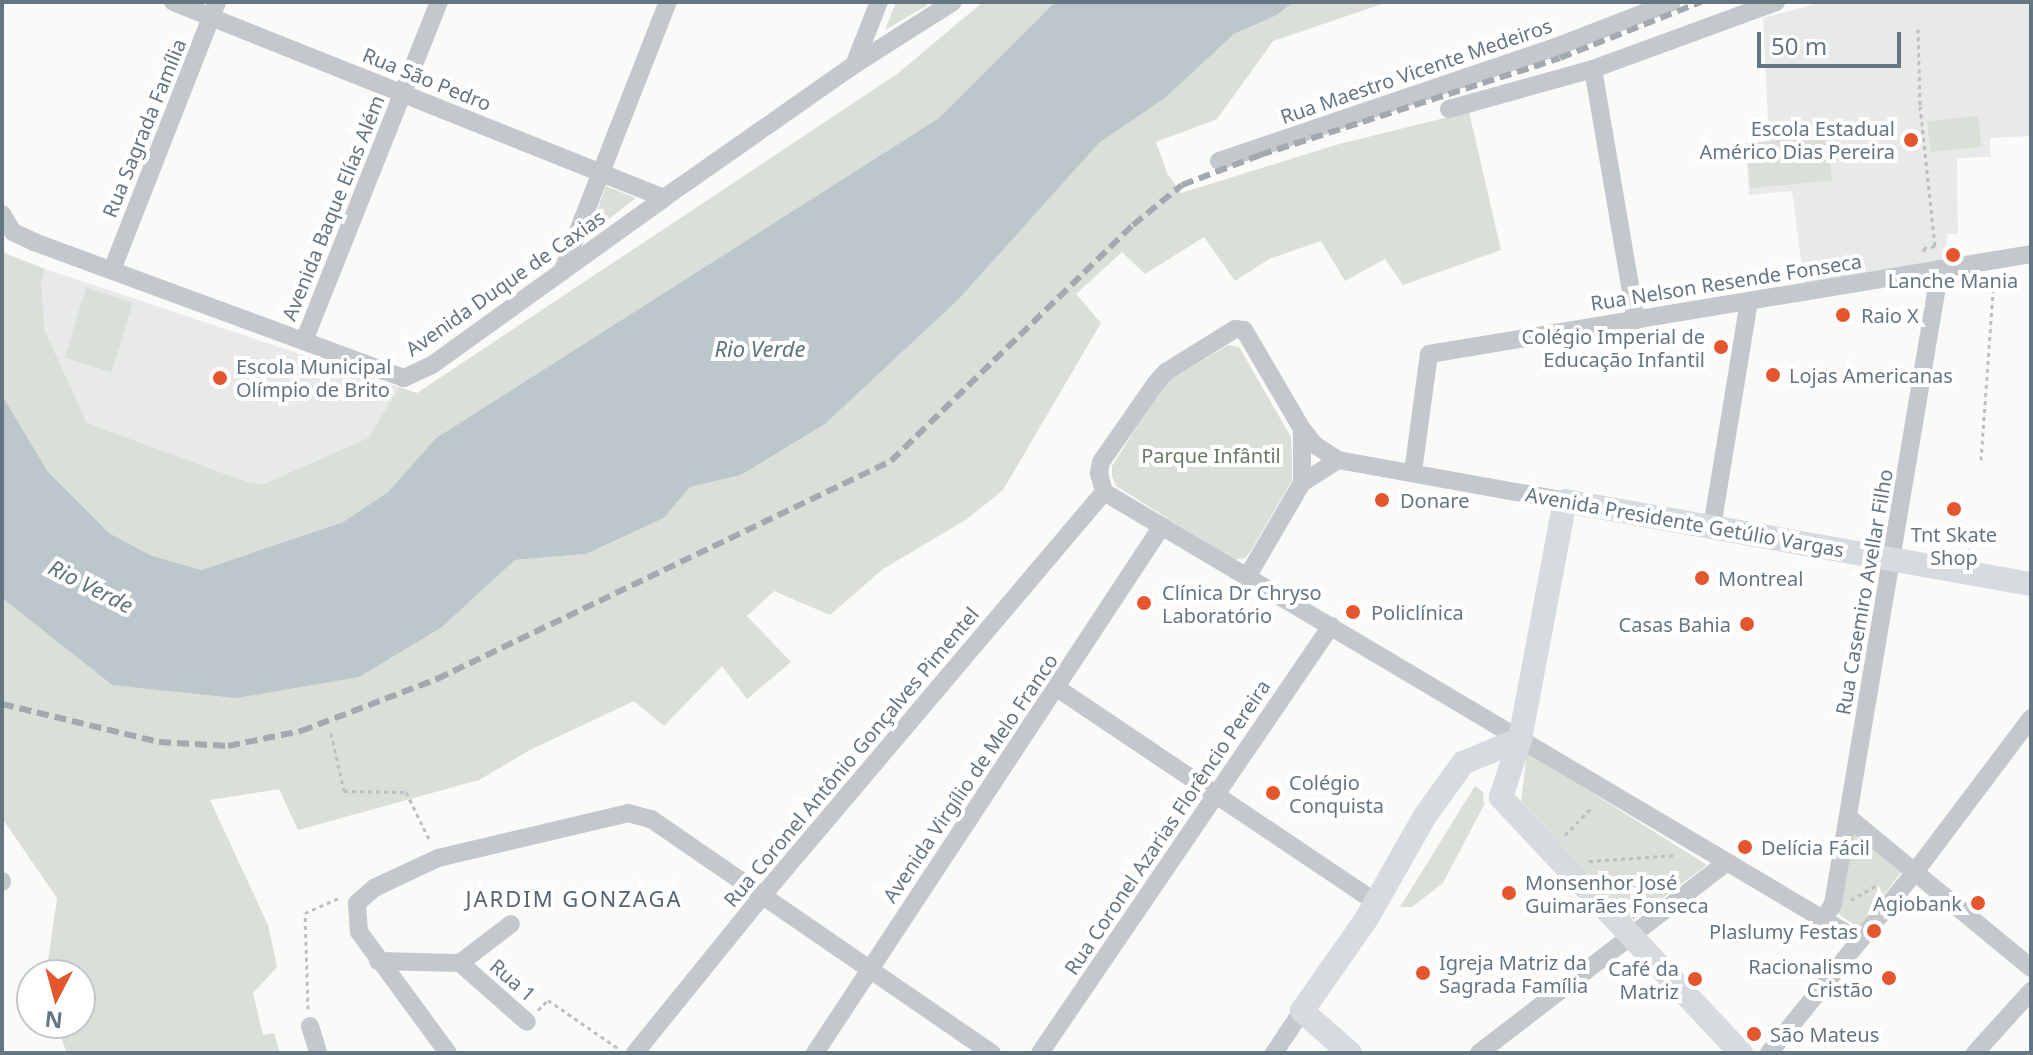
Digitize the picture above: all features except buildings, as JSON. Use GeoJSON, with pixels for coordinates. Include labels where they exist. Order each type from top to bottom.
{"type":"FeatureCollection","features":[{"type":"Feature","properties":{"kind":"street","name":"Rua São Pedro"},"geometry":{"type":"LineString","coordinates":[[173,2],[214,10],[403,93],[664,198]]}},
{"type":"Feature","properties":{"kind":"street","name":"Avenida Baque Elías Além"},"geometry":{"type":"LineString","coordinates":[[304,341],[439,2]]}},
{"type":"Feature","properties":{"kind":"street"},"geometry":{"type":"LineString","coordinates":[[562,272],[668,2]]}},
{"type":"Feature","properties":{"kind":"street"},"geometry":{"type":"LineString","coordinates":[[854,65],[879,2]]}},
{"type":"Feature","properties":{"kind":"street","name":"Avenida Duque de Caxias"},"geometry":{"type":"LineString","coordinates":[[2,214],[13,232],[34,242],[404,378],[432,365],[854,65],[953,2]]}},
{"type":"Feature","properties":{"kind":"street","name":"Rua Maestro Vicente Medeiros"},"geometry":{"type":"LineString","coordinates":[[1219,161],[1556,47],[1672,2]]}},
{"type":"Feature","properties":{"kind":"street"},"geometry":{"type":"LineString","coordinates":[[1449,109],[1593,69],[1776,2]]}},
{"type":"Feature","properties":{"kind":"street","name":"Rua Sagrada Família"},"geometry":{"type":"LineString","coordinates":[[112,270],[214,10]]}},
{"type":"Feature","properties":{"kind":"street"},"geometry":{"type":"LineString","coordinates":[[1593,69],[1636,320]]}},
{"type":"Feature","properties":{"kind":"street","name":"Rua Nelson Resende Fonseca"},"geometry":{"type":"LineString","coordinates":[[1413,472],[1429,354],[2031,254]]}},
{"type":"Feature","properties":{"kind":"street","name":"Rua Casemiro Avellar Filho"},"geometry":{"type":"LineString","coordinates":[[1823,920],[1833,904],[1848,817],[1891,559],[1932,270]]}},
{"type":"Feature","properties":{"kind":"street"},"geometry":{"type":"LineString","coordinates":[[1712,527],[1749,301]]}},
{"type":"Feature","properties":{"kind":"street"},"geometry":{"type":"LineString","coordinates":[[1302,483],[1302,429],[1249,334],[1235,329],[1166,372],[1101,462],[1099,473],[1104,492],[1860,941]]}},
{"type":"Feature","properties":{"kind":"street","name":"Avenida Presidente Getúlio Vargas"},"geometry":{"type":"LineString","coordinates":[[1302,429],[1315,445],[1338,460],[2031,584]]}},
{"type":"Feature","properties":{"kind":"street"},"geometry":{"type":"LineString","coordinates":[[1247,577],[1302,483],[1338,460]]}},
{"type":"Feature","properties":{"kind":"street","name":"Rua Coronel Antônio Gonçalves Pimentel"},"geometry":{"type":"LineString","coordinates":[[635,1053],[763,895],[1104,492]]}},
{"type":"Feature","properties":{"kind":"street"},"geometry":{"type":"LineString","coordinates":[[1565,501],[1520,739],[1501,797],[1741,1053]]}},
{"type":"Feature","properties":{"kind":"street","name":"Avenida Virgílio de Melo Franco"},"geometry":{"type":"LineString","coordinates":[[815,1053],[1162,526]]}},
{"type":"Feature","properties":{"kind":"street","name":"Rua Coronel Azarias Florêncio Pereira"},"geometry":{"type":"LineString","coordinates":[[1040,1053],[1331,626]]}},
{"type":"Feature","properties":{"kind":"street"},"geometry":{"type":"LineString","coordinates":[[1057,688],[1377,903]]}},
{"type":"Feature","properties":{"kind":"street"},"geometry":{"type":"LineString","coordinates":[[1769,1053],[1915,872],[2031,718]]}},
{"type":"Feature","properties":{"kind":"street"},"geometry":{"type":"LineString","coordinates":[[1274,1053],[1377,903],[1425,816],[1463,763],[1520,739]]}},
{"type":"Feature","properties":{"kind":"street"},"geometry":{"type":"LineString","coordinates":[[448,1053],[359,932],[357,903],[374,888],[438,858],[628,813],[640,814],[763,895],[992,1053]]}},
{"type":"Feature","properties":{"kind":"street"},"geometry":{"type":"LineString","coordinates":[[1848,817],[2031,968]]}},
{"type":"Feature","properties":{"kind":"street"},"geometry":{"type":"LineString","coordinates":[[1479,1053],[1727,862]]}},
{"type":"Feature","properties":{"kind":"street"},"geometry":{"type":"LineString","coordinates":[[460,963],[511,924]]}},
{"type":"Feature","properties":{"kind":"street","name":"Rua 1"},"geometry":{"type":"LineString","coordinates":[[378,961],[460,963],[527,1022]]}},
{"type":"Feature","properties":{"kind":"street"},"geometry":{"type":"LineString","coordinates":[[1975,1053],[2031,991]]}},
{"type":"Feature","properties":{"kind":"street"},"geometry":{"type":"LineString","coordinates":[[1302,1011],[1350,1053]]}},
{"type":"Feature","properties":{"kind":"street"},"geometry":{"type":"LineString","coordinates":[[310,1026],[318,1053]]}},
{"type":"Feature","properties":{"kind":"path"},"geometry":{"type":"LineString","coordinates":[[1918,29],[1920,106],[1935,246],[1924,248],[1932,270]]}},
{"type":"Feature","properties":{"kind":"path"},"geometry":{"type":"LineString","coordinates":[[1981,460],[1996,260]]}},
{"type":"Feature","properties":{"kind":"path"},"geometry":{"type":"LineString","coordinates":[[331,733],[344,791],[406,792],[438,858]]}},
{"type":"Feature","properties":{"kind":"path"},"geometry":{"type":"LineString","coordinates":[[1558,856],[1608,791]]}},
{"type":"Feature","properties":{"kind":"path"},"geometry":{"type":"LineString","coordinates":[[1558,856],[1709,851]]}},
{"type":"Feature","properties":{"kind":"path"},"geometry":{"type":"LineString","coordinates":[[1851,901],[1902,871],[1915,872]]}},
{"type":"Feature","properties":{"kind":"path"},"geometry":{"type":"LineString","coordinates":[[310,1026],[305,913],[338,898],[357,903]]}},
{"type":"Feature","properties":{"kind":"path"},"geometry":{"type":"LineString","coordinates":[[548,1000],[626,1053]]}},
{"type":"Feature","properties":{"kind":"shaded area","name":"Escola Estadual Américo Dias Pereira"},"geometry":{"type":"Polygon","coordinates":[[[1822,2],[2031,2],[2030,136],[1990,138],[1991,157],[1957,158],[1958,234],[1947,234],[1947,260],[1804,283],[1792,191],[1749,195],[1746,144],[1769,141],[1763,18],[1822,2]]]}},
{"type":"Feature","properties":{"kind":"shaded area","name":"Escola Municipal Olímpio de Brito"},"geometry":{"type":"Polygon","coordinates":[[[45,269],[399,387],[368,438],[264,484],[250,483],[87,423],[45,331],[41,284],[45,269]]]}},
{"type":"Feature","properties":{"kind":"green space"},"geometry":{"type":"Polygon","coordinates":[[[896,2],[920,2],[928,5],[885,30],[896,2]]]}},
{"type":"Feature","properties":{"kind":"green space"},"geometry":{"type":"Polygon","coordinates":[[[983,2],[1055,2],[939,118],[436,438],[388,492],[343,522],[201,570],[150,555],[109,533],[48,472],[2,395],[2,252],[45,269],[41,284],[45,331],[87,423],[250,483],[264,484],[368,438],[399,387],[417,393],[897,74],[983,2]]]}},
{"type":"Feature","properties":{"kind":"green space"},"geometry":{"type":"Polygon","coordinates":[[[1294,2],[1388,2],[1273,41],[1217,119],[1156,142],[1167,173],[1181,193],[1339,144],[1469,112],[1501,250],[1403,285],[1385,259],[1345,281],[1321,241],[1269,259],[1235,281],[1204,237],[1145,274],[1122,252],[1076,294],[1101,323],[1003,490],[967,519],[883,569],[830,615],[774,591],[747,616],[791,662],[747,699],[722,666],[664,726],[634,701],[530,750],[479,780],[298,830],[279,789],[210,800],[268,925],[277,967],[253,993],[263,1035],[274,1033],[280,1053],[67,1053],[61,1039],[96,1039],[96,959],[48,959],[57,898],[2,818],[2,598],[112,685],[442,627],[515,560],[586,554],[664,518],[690,487],[741,475],[825,424],[959,299],[1099,143],[1165,98],[1234,34],[1275,16],[1294,2]]]}},
{"type":"Feature","properties":{"kind":"green space"},"geometry":{"type":"Polygon","coordinates":[[[1978,116],[1981,147],[1931,152],[1927,121],[1978,116]]]}},
{"type":"Feature","properties":{"kind":"green space"},"geometry":{"type":"Polygon","coordinates":[[[1828,136],[1832,181],[1750,188],[1746,143],[1828,136]]]}},
{"type":"Feature","properties":{"kind":"green space"},"geometry":{"type":"Polygon","coordinates":[[[606,186],[636,198],[588,235],[606,186]]]}},
{"type":"Feature","properties":{"kind":"green space"},"geometry":{"type":"Polygon","coordinates":[[[86,288],[133,302],[112,372],[65,358],[86,288]]]}},
{"type":"Feature","properties":{"kind":"green space","name":"Parque Infântil"},"geometry":{"type":"Polygon","coordinates":[[[1228,345],[1239,347],[1291,437],[1292,456],[1292,481],[1250,552],[1245,558],[1234,560],[1116,486],[1112,476],[1112,466],[1164,384],[1228,345]]]}},
{"type":"Feature","properties":{"kind":"green space"},"geometry":{"type":"Polygon","coordinates":[[[1527,752],[1707,865],[1633,920],[1521,801],[1527,752]]]}},
{"type":"Feature","properties":{"kind":"green space"},"geometry":{"type":"Polygon","coordinates":[[[1475,786],[1483,792],[1484,805],[1443,883],[1412,907],[1400,907],[1475,786]]]}},
{"type":"Feature","properties":{"kind":"green space"},"geometry":{"type":"Polygon","coordinates":[[[1852,830],[1902,871],[1859,928],[1837,913],[1852,830]]]}},
{"type":"Feature","properties":{"kind":"water","name":"Rio Verde"},"geometry":{"type":"Polygon","coordinates":[[[1055,2],[1294,2],[1275,16],[1234,34],[1165,98],[1099,143],[959,299],[825,424],[741,475],[690,487],[664,518],[586,554],[515,560],[442,627],[359,677],[236,698],[112,685],[2,598],[2,395],[48,472],[109,533],[150,555],[201,570],[343,522],[388,492],[436,438],[939,118],[1055,2]]]}},
{"type":"Feature","properties":{"kind":"railway"},"geometry":{"type":"LineString","coordinates":[[2,704],[159,742],[228,746],[301,731],[437,679],[891,461],[1133,225],[1182,185],[1260,155],[1560,58],[1701,2]]}},
{"type":"Feature","properties":{"kind":"place","name":"Escola Estadual Américo Dias Pereira"},"geometry":{"type":"Point","coordinates":[1911,140]}},
{"type":"Feature","properties":{"kind":"place","name":"Lanche Mania"},"geometry":{"type":"Point","coordinates":[1953,255]}},
{"type":"Feature","properties":{"kind":"place","name":"Raio X"},"geometry":{"type":"Point","coordinates":[1843,315]}},
{"type":"Feature","properties":{"kind":"place","name":"Colégio Imperial de Educação Infantil"},"geometry":{"type":"Point","coordinates":[1721,347]}},
{"type":"Feature","properties":{"kind":"place","name":"Lojas Americanas"},"geometry":{"type":"Point","coordinates":[1773,375]}},
{"type":"Feature","properties":{"kind":"place","name":"Escola Municipal Olímpio de Brito"},"geometry":{"type":"Point","coordinates":[220,378]}},
{"type":"Feature","properties":{"kind":"place","name":"Donare"},"geometry":{"type":"Point","coordinates":[1382,500]}},
{"type":"Feature","properties":{"kind":"place","name":"Tnt Skate Shop"},"geometry":{"type":"Point","coordinates":[1954,509]}},
{"type":"Feature","properties":{"kind":"place","name":"Montreal"},"geometry":{"type":"Point","coordinates":[1702,578]}},
{"type":"Feature","properties":{"kind":"place","name":"Clínica Dr Chryso Laboratório"},"geometry":{"type":"Point","coordinates":[1144,603]}},
{"type":"Feature","properties":{"kind":"place","name":"Policlínica"},"geometry":{"type":"Point","coordinates":[1353,612]}},
{"type":"Feature","properties":{"kind":"place","name":"Casas Bahia"},"geometry":{"type":"Point","coordinates":[1747,624]}},
{"type":"Feature","properties":{"kind":"place","name":"Colégio Conquista"},"geometry":{"type":"Point","coordinates":[1273,793]}},
{"type":"Feature","properties":{"kind":"place","name":"Delícia Fácil"},"geometry":{"type":"Point","coordinates":[1745,847]}},
{"type":"Feature","properties":{"kind":"place","name":"Monsenhor José Guimarães Fonseca"},"geometry":{"type":"Point","coordinates":[1509,893]}},
{"type":"Feature","properties":{"kind":"place","name":"Agiobank"},"geometry":{"type":"Point","coordinates":[1978,903]}},
{"type":"Feature","properties":{"kind":"place","name":"Plaslumy Festas"},"geometry":{"type":"Point","coordinates":[1874,931]}},
{"type":"Feature","properties":{"kind":"place","name":"Igreja Matriz da Sagrada Família"},"geometry":{"type":"Point","coordinates":[1423,973]}},
{"type":"Feature","properties":{"kind":"place","name":"Racionalismo Cristão"},"geometry":{"type":"Point","coordinates":[1889,978]}},
{"type":"Feature","properties":{"kind":"place","name":"Café da Matriz"},"geometry":{"type":"Point","coordinates":[1695,979]}},
{"type":"Feature","properties":{"kind":"place","name":"São Mateus"},"geometry":{"type":"Point","coordinates":[1754,1034]}},
{"type":"Feature","properties":{"kind":"district","name":"JARDIM GONZAGA"},"geometry":{"type":"Point","coordinates":[574,899]}}]}
